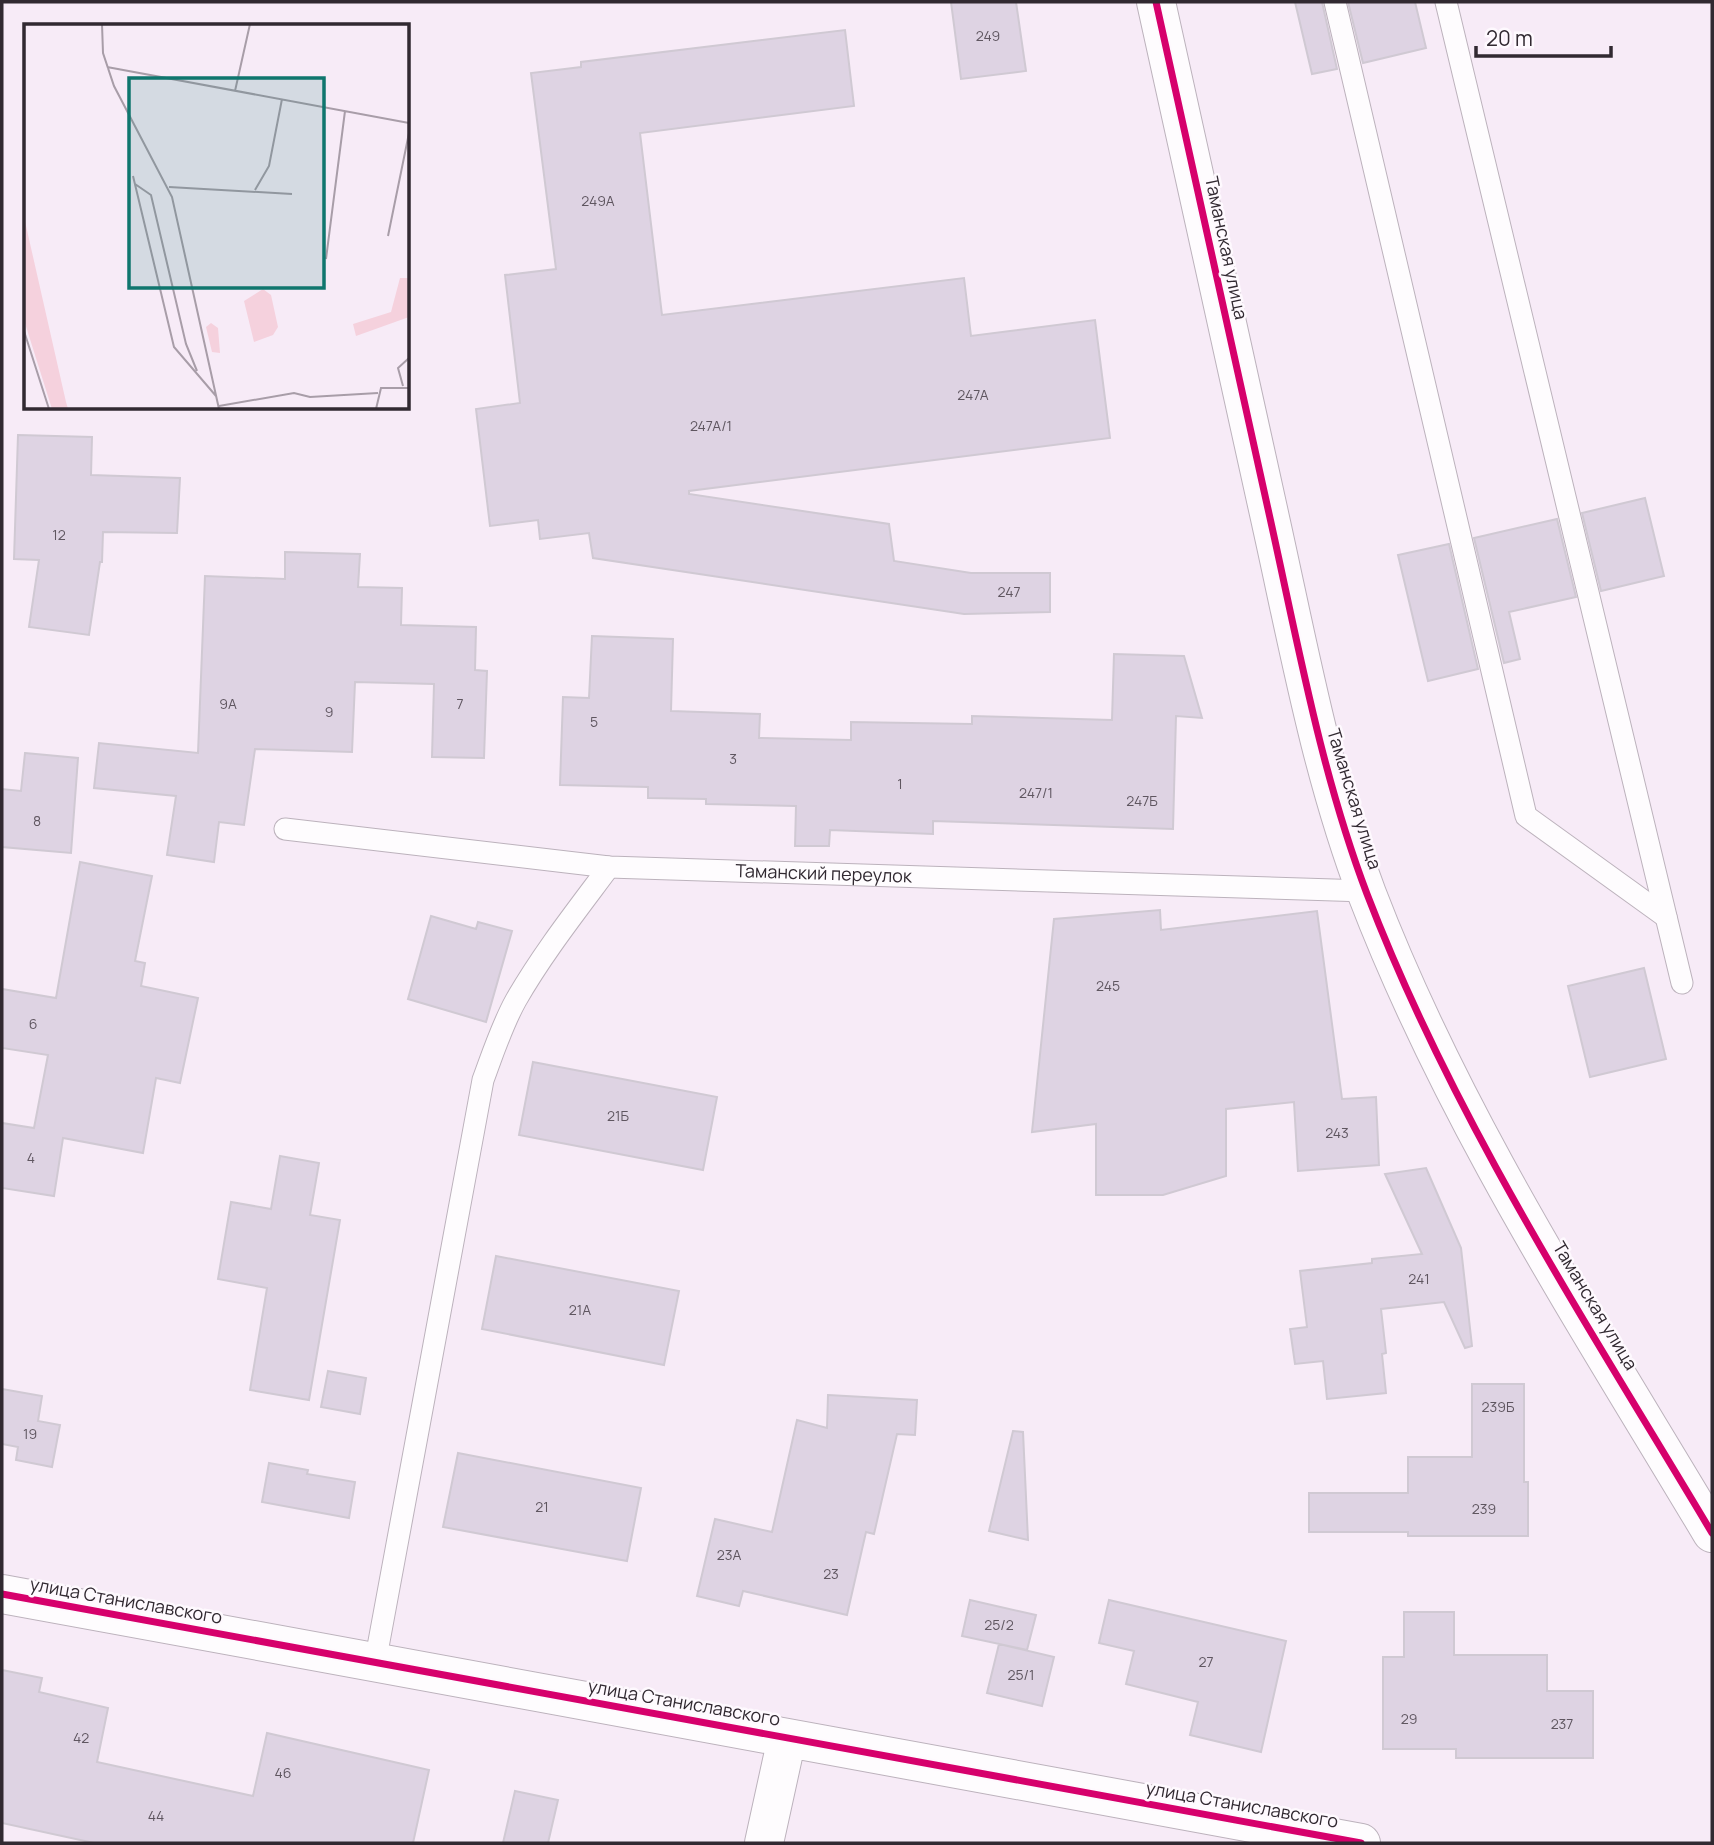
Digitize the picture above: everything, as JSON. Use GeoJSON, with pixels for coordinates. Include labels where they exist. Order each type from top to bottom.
{"type":"FeatureCollection","features":[{"type":"Feature","properties":{"kind":"street","name":"Таманская улица"},"geometry":{"type":"LineString","coordinates":[[1156,2],[1314,716],[1366,891],[1402,979],[1437,1054],[1494,1165],[1712,1533]]}},
{"type":"Feature","properties":{"kind":"street","name":"улица Станиславского"},"geometry":{"type":"LineString","coordinates":[[2,1594],[1361,1843]]}},
{"type":"Feature","properties":{"kind":"street"},"geometry":{"type":"LineString","coordinates":[[764,1843],[787,1738]]}},
{"type":"Feature","properties":{"kind":"lane"},"geometry":{"type":"LineString","coordinates":[[1335,2],[1525,816],[1666,917]]}},
{"type":"Feature","properties":{"kind":"lane"},"geometry":{"type":"LineString","coordinates":[[1446,2],[1682,983]]}},
{"type":"Feature","properties":{"kind":"lane","name":"Таманский переулок"},"geometry":{"type":"LineString","coordinates":[[285,829],[609,867],[1366,891]]}},
{"type":"Feature","properties":{"kind":"lane"},"geometry":{"type":"LineString","coordinates":[[375,1663],[483,1080],[515,1002],[543,956],[609,867]]}},
{"type":"Feature","properties":{"kind":"building"},"geometry":{"type":"Polygon","coordinates":[[[951,2],[1016,2],[1026,71],[961,79],[951,2]]]}},
{"type":"Feature","properties":{"kind":"building"},"geometry":{"type":"Polygon","coordinates":[[[1295,2],[1322,2],[1337,69],[1312,74],[1295,2]]]}},
{"type":"Feature","properties":{"kind":"building"},"geometry":{"type":"Polygon","coordinates":[[[1348,2],[1415,2],[1426,48],[1363,63],[1348,2]]]}},
{"type":"Feature","properties":{"kind":"building"},"geometry":{"type":"Polygon","coordinates":[[[845,30],[854,106],[640,133],[662,315],[964,278],[971,336],[1095,320],[1110,438],[689,491],[689,494],[889,524],[894,561],[971,573],[1050,573],[1050,612],[964,614],[593,558],[589,533],[540,539],[538,520],[490,526],[476,409],[520,403],[505,275],[556,269],[531,73],[581,67],[581,62],[845,30]]]}},
{"type":"Feature","properties":{"kind":"building"},"geometry":{"type":"Polygon","coordinates":[[[18,435],[92,437],[91,475],[180,478],[177,533],[103,532],[102,562],[89,635],[29,627],[39,560],[14,559],[18,435]]]}},
{"type":"Feature","properties":{"kind":"building"},"geometry":{"type":"Polygon","coordinates":[[[1645,498],[1664,576],[1601,591],[1582,513],[1645,498]]]}},
{"type":"Feature","properties":{"kind":"building"},"geometry":{"type":"Polygon","coordinates":[[[1557,519],[1576,597],[1509,612],[1520,659],[1504,663],[1474,538],[1557,519]]]}},
{"type":"Feature","properties":{"kind":"building"},"geometry":{"type":"Polygon","coordinates":[[[1449,544],[1478,669],[1428,681],[1398,555],[1449,544]]]}},
{"type":"Feature","properties":{"kind":"building"},"geometry":{"type":"Polygon","coordinates":[[[285,552],[360,554],[358,587],[402,588],[401,625],[476,627],[475,670],[487,671],[484,758],[432,757],[434,684],[355,682],[352,752],[255,749],[244,825],[219,822],[214,862],[167,855],[176,796],[94,788],[99,743],[198,753],[205,576],[285,579],[285,552]]]}},
{"type":"Feature","properties":{"kind":"building"},"geometry":{"type":"Polygon","coordinates":[[[592,636],[673,639],[671,711],[760,714],[759,738],[851,740],[851,722],[972,724],[972,716],[1112,720],[1114,654],[1184,656],[1202,718],[1176,716],[1173,829],[933,821],[933,834],[830,830],[829,846],[795,846],[796,806],[706,804],[706,799],[648,798],[648,787],[560,785],[563,697],[589,698],[592,636]]]}},
{"type":"Feature","properties":{"kind":"building"},"geometry":{"type":"Polygon","coordinates":[[[25,753],[78,758],[71,853],[2,847],[2,789],[21,791],[25,753]]]}},
{"type":"Feature","properties":{"kind":"building"},"geometry":{"type":"Polygon","coordinates":[[[80,862],[152,876],[135,961],[145,963],[141,986],[198,998],[180,1083],[156,1078],[143,1153],[63,1138],[54,1196],[2,1188],[2,1123],[34,1128],[48,1055],[2,1048],[2,989],[56,998],[80,862]]]}},
{"type":"Feature","properties":{"kind":"building"},"geometry":{"type":"Polygon","coordinates":[[[1160,910],[1161,930],[1317,911],[1342,1099],[1376,1097],[1379,1165],[1298,1171],[1294,1102],[1226,1109],[1226,1176],[1163,1195],[1096,1195],[1096,1124],[1032,1132],[1054,919],[1160,910]]]}},
{"type":"Feature","properties":{"kind":"building"},"geometry":{"type":"Polygon","coordinates":[[[431,916],[476,929],[478,922],[512,931],[486,1022],[408,999],[431,916]]]}},
{"type":"Feature","properties":{"kind":"building"},"geometry":{"type":"Polygon","coordinates":[[[1644,968],[1666,1059],[1590,1077],[1568,986],[1644,968]]]}},
{"type":"Feature","properties":{"kind":"building"},"geometry":{"type":"Polygon","coordinates":[[[533,1062],[717,1097],[703,1170],[519,1135],[533,1062]]]}},
{"type":"Feature","properties":{"kind":"building"},"geometry":{"type":"Polygon","coordinates":[[[280,1156],[319,1163],[310,1215],[340,1220],[309,1400],[250,1390],[267,1288],[218,1279],[231,1202],[271,1209],[280,1156]]]}},
{"type":"Feature","properties":{"kind":"building"},"geometry":{"type":"Polygon","coordinates":[[[1426,1168],[1461,1248],[1472,1346],[1465,1348],[1444,1302],[1381,1309],[1386,1353],[1382,1354],[1386,1393],[1327,1399],[1323,1361],[1295,1364],[1290,1329],[1307,1327],[1300,1271],[1422,1254],[1385,1174],[1426,1168]]]}},
{"type":"Feature","properties":{"kind":"building"},"geometry":{"type":"Polygon","coordinates":[[[496,1256],[679,1291],[664,1365],[482,1329],[496,1256]]]}},
{"type":"Feature","properties":{"kind":"building"},"geometry":{"type":"Polygon","coordinates":[[[328,1371],[366,1378],[360,1414],[321,1407],[328,1371]]]}},
{"type":"Feature","properties":{"kind":"building"},"geometry":{"type":"Polygon","coordinates":[[[1472,1384],[1524,1384],[1524,1482],[1528,1482],[1528,1536],[1408,1536],[1408,1532],[1309,1532],[1309,1493],[1408,1493],[1408,1457],[1472,1457],[1472,1384]]]}},
{"type":"Feature","properties":{"kind":"building"},"geometry":{"type":"Polygon","coordinates":[[[2,1389],[42,1396],[38,1421],[60,1425],[52,1467],[16,1460],[18,1447],[2,1444],[2,1389]]]}},
{"type":"Feature","properties":{"kind":"building"},"geometry":{"type":"Polygon","coordinates":[[[828,1395],[917,1400],[915,1435],[897,1434],[874,1534],[866,1532],[847,1615],[743,1591],[739,1606],[697,1596],[715,1519],[772,1532],[797,1420],[827,1428],[828,1395]]]}},
{"type":"Feature","properties":{"kind":"building"},"geometry":{"type":"Polygon","coordinates":[[[1013,1431],[1023,1432],[1028,1540],[989,1531],[1013,1431]]]}},
{"type":"Feature","properties":{"kind":"building"},"geometry":{"type":"Polygon","coordinates":[[[458,1453],[641,1488],[627,1561],[443,1527],[458,1453]]]}},
{"type":"Feature","properties":{"kind":"building"},"geometry":{"type":"Polygon","coordinates":[[[269,1463],[308,1470],[307,1474],[355,1482],[349,1518],[262,1502],[269,1463]]]}},
{"type":"Feature","properties":{"kind":"building"},"geometry":{"type":"Polygon","coordinates":[[[970,1600],[1036,1615],[1027,1650],[962,1636],[970,1600]]]}},
{"type":"Feature","properties":{"kind":"building"},"geometry":{"type":"Polygon","coordinates":[[[1109,1600],[1286,1641],[1261,1752],[1190,1735],[1198,1702],[1126,1684],[1134,1651],[1099,1643],[1109,1600]]]}},
{"type":"Feature","properties":{"kind":"building"},"geometry":{"type":"Polygon","coordinates":[[[1404,1612],[1454,1612],[1454,1655],[1547,1655],[1547,1691],[1593,1691],[1593,1758],[1456,1758],[1456,1749],[1383,1749],[1383,1657],[1404,1657],[1404,1612]]]}},
{"type":"Feature","properties":{"kind":"building"},"geometry":{"type":"Polygon","coordinates":[[[999,1644],[1054,1657],[1042,1706],[987,1693],[999,1644]]]}},
{"type":"Feature","properties":{"kind":"building"},"geometry":{"type":"Polygon","coordinates":[[[2,1670],[42,1678],[39,1692],[108,1708],[97,1762],[253,1796],[267,1733],[429,1770],[413,1843],[94,1843],[2,1823],[2,1670]]]}},
{"type":"Feature","properties":{"kind":"building"},"geometry":{"type":"Polygon","coordinates":[[[515,1791],[558,1800],[548,1843],[503,1843],[515,1791]]]}},
{"type":"Feature","properties":{"kind":"cycle path"},"geometry":{"type":"LineString","coordinates":[[1156,2],[1323,755],[1367,894],[1440,1060],[1482,1141],[1571,1299],[1712,1533]]}},
{"type":"Feature","properties":{"kind":"cycle path"},"geometry":{"type":"LineString","coordinates":[[2,1594],[1361,1843]]}}]}
